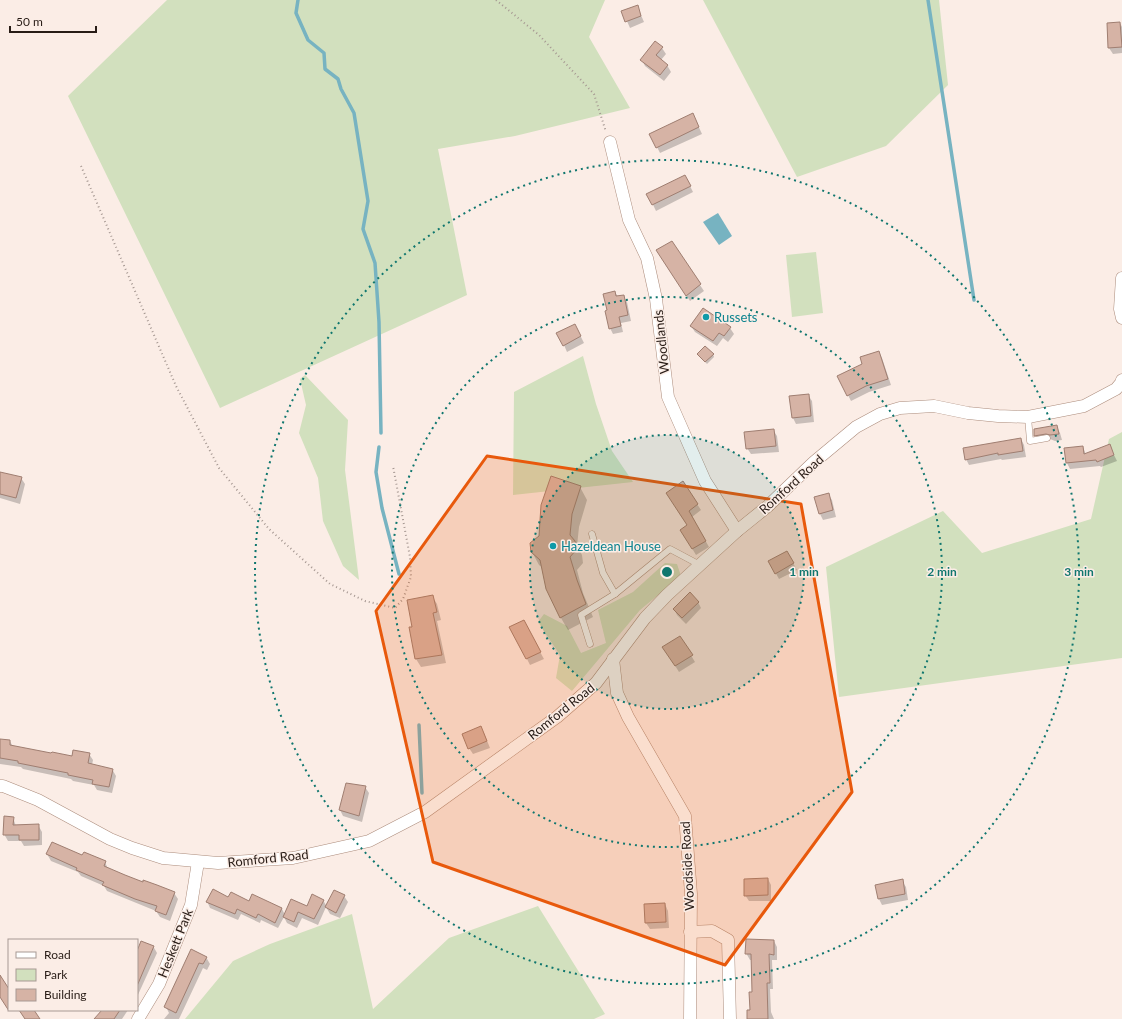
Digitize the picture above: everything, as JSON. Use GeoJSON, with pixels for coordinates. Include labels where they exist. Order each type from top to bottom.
{"type":"FeatureCollection","features":[{"type":"Feature","properties":{"kind":"street","name":"Woodlands"},"geometry":{"type":"LineString","coordinates":[[610,142],[629,220],[647,258],[656,299],[668,397],[705,482],[737,531]]}},
{"type":"Feature","properties":{"kind":"street"},"geometry":{"type":"LineString","coordinates":[[1122,278],[1120,309],[1122,318]]}},
{"type":"Feature","properties":{"kind":"street","name":"Romford Road"},"geometry":{"type":"LineString","coordinates":[[0,786],[38,800],[98,833],[132,848],[163,858],[218,863],[293,858],[369,841],[425,812],[557,717],[596,682],[645,618],[667,595],[737,531],[768,506],[814,462],[856,427],[880,414],[900,408],[934,406],[968,413],[1028,417],[1084,406],[1116,389],[1122,382]]}},
{"type":"Feature","properties":{"kind":"street","name":"Woodside Road"},"geometry":{"type":"LineString","coordinates":[[613,659],[617,693],[622,705],[685,816],[691,894],[690,1019]]}},
{"type":"Feature","properties":{"kind":"street","name":"Heskett Park"},"geometry":{"type":"LineString","coordinates":[[138,1019],[159,984],[190,905],[198,862]]}},
{"type":"Feature","properties":{"kind":"street"},"geometry":{"type":"LineString","coordinates":[[690,932],[712,931],[728,940],[730,1019]]}},
{"type":"Feature","properties":{"kind":"lane"},"geometry":{"type":"LineString","coordinates":[[1028,417],[1030,441],[1047,438]]}},
{"type":"Feature","properties":{"kind":"lane"},"geometry":{"type":"LineString","coordinates":[[592,534],[603,573],[615,594]]}},
{"type":"Feature","properties":{"kind":"lane"},"geometry":{"type":"LineString","coordinates":[[590,644],[581,615],[615,594],[670,549],[700,565]]}},
{"type":"Feature","properties":{"kind":"path"},"geometry":{"type":"LineString","coordinates":[[496,0],[539,35],[594,94],[610,142]]}},
{"type":"Feature","properties":{"kind":"path"},"geometry":{"type":"LineString","coordinates":[[81,166],[176,386],[219,468],[269,529],[330,584],[365,601],[395,608],[403,599],[411,577],[410,557],[393,466]]}},
{"type":"Feature","properties":{"kind":"highlighted area"},"geometry":{"type":"Polygon","coordinates":[[[487,456],[801,504],[852,792],[725,965],[433,862],[376,611],[487,456]]]}},
{"type":"Feature","properties":{"kind":"green space"},"geometry":{"type":"Polygon","coordinates":[[[167,0],[605,0],[589,37],[630,108],[515,136],[438,149],[467,295],[220,408],[68,96],[167,0]]]}},
{"type":"Feature","properties":{"kind":"green space"},"geometry":{"type":"Polygon","coordinates":[[[703,0],[939,0],[948,85],[886,146],[797,177],[703,0]]]}},
{"type":"Feature","properties":{"kind":"green space"},"geometry":{"type":"Polygon","coordinates":[[[816,252],[823,313],[792,317],[786,255],[816,252]]]}},
{"type":"Feature","properties":{"kind":"green space"},"geometry":{"type":"Polygon","coordinates":[[[583,356],[596,404],[612,451],[633,482],[513,495],[514,392],[583,356]]]}},
{"type":"Feature","properties":{"kind":"green space"},"geometry":{"type":"Polygon","coordinates":[[[305,375],[348,420],[345,470],[359,580],[343,566],[323,521],[318,478],[299,433],[306,405],[300,379],[305,375]]]}},
{"type":"Feature","properties":{"kind":"green space"},"geometry":{"type":"Polygon","coordinates":[[[1122,432],[1122,658],[839,697],[826,567],[943,511],[982,553],[1091,519],[1109,439],[1122,432]]]}},
{"type":"Feature","properties":{"kind":"green space"},"geometry":{"type":"Polygon","coordinates":[[[665,563],[677,564],[681,576],[640,610],[572,691],[556,678],[560,655],[538,622],[544,614],[567,626],[581,653],[606,643],[598,610],[633,592],[665,563]]]}},
{"type":"Feature","properties":{"kind":"green space"},"geometry":{"type":"Polygon","coordinates":[[[538,906],[605,1014],[594,1019],[185,1019],[233,961],[270,944],[352,914],[373,1009],[449,938],[538,906]]]}},
{"type":"Feature","properties":{"kind":"water"},"geometry":{"type":"Polygon","coordinates":[[[718,213],[732,236],[719,245],[703,222],[718,213]]]}},
{"type":"Feature","properties":{"kind":"building"},"geometry":{"type":"Polygon","coordinates":[[[638,5],[641,16],[625,22],[621,11],[638,5]]]}},
{"type":"Feature","properties":{"kind":"building"},"geometry":{"type":"Polygon","coordinates":[[[1120,22],[1122,47],[1108,48],[1107,23],[1120,22]]]}},
{"type":"Feature","properties":{"kind":"building"},"geometry":{"type":"Polygon","coordinates":[[[655,41],[663,47],[656,55],[668,65],[660,75],[640,60],[655,41]]]}},
{"type":"Feature","properties":{"kind":"building"},"geometry":{"type":"Polygon","coordinates":[[[693,113],[699,127],[656,148],[649,134],[693,113]]]}},
{"type":"Feature","properties":{"kind":"building"},"geometry":{"type":"Polygon","coordinates":[[[685,175],[691,186],[652,205],[646,194],[685,175]]]}},
{"type":"Feature","properties":{"kind":"building"},"geometry":{"type":"Polygon","coordinates":[[[672,241],[701,284],[686,296],[656,250],[672,241]]]}},
{"type":"Feature","properties":{"kind":"building"},"geometry":{"type":"Polygon","coordinates":[[[615,291],[616,296],[624,295],[628,315],[619,317],[621,326],[609,329],[605,311],[607,310],[603,294],[615,291]]]}},
{"type":"Feature","properties":{"kind":"building","name":"Russets"},"geometry":{"type":"Polygon","coordinates":[[[703,308],[731,327],[724,336],[719,333],[713,341],[690,326],[703,308]]]}},
{"type":"Feature","properties":{"kind":"building"},"geometry":{"type":"Polygon","coordinates":[[[575,324],[581,336],[563,346],[556,333],[575,324]]]}},
{"type":"Feature","properties":{"kind":"building"},"geometry":{"type":"Polygon","coordinates":[[[705,346],[714,354],[705,362],[697,354],[705,346]]]}},
{"type":"Feature","properties":{"kind":"building"},"geometry":{"type":"Polygon","coordinates":[[[879,351],[888,379],[866,386],[847,396],[837,376],[862,364],[860,357],[879,351]]]}},
{"type":"Feature","properties":{"kind":"building"},"geometry":{"type":"Polygon","coordinates":[[[809,394],[811,416],[792,418],[789,396],[809,394]]]}},
{"type":"Feature","properties":{"kind":"building"},"geometry":{"type":"Polygon","coordinates":[[[1057,425],[1059,434],[1034,436],[1034,429],[1057,425]]]}},
{"type":"Feature","properties":{"kind":"building"},"geometry":{"type":"Polygon","coordinates":[[[774,429],[776,446],[746,449],[744,432],[774,429]]]}},
{"type":"Feature","properties":{"kind":"building"},"geometry":{"type":"Polygon","coordinates":[[[1021,438],[1023,451],[998,455],[998,453],[965,460],[963,448],[1021,438]]]}},
{"type":"Feature","properties":{"kind":"building"},"geometry":{"type":"Polygon","coordinates":[[[1110,444],[1114,455],[1097,462],[1096,460],[1066,463],[1064,448],[1083,446],[1084,454],[1110,444]]]}},
{"type":"Feature","properties":{"kind":"building"},"geometry":{"type":"Polygon","coordinates":[[[0,472],[22,477],[16,498],[0,494],[0,472]]]}},
{"type":"Feature","properties":{"kind":"building","name":"Hazeldean House"},"geometry":{"type":"Polygon","coordinates":[[[551,476],[581,486],[572,514],[570,535],[575,541],[576,550],[570,557],[586,604],[560,618],[546,589],[540,560],[531,552],[530,543],[539,536],[541,505],[551,476]]]}},
{"type":"Feature","properties":{"kind":"building"},"geometry":{"type":"Polygon","coordinates":[[[683,481],[698,504],[689,511],[706,541],[692,549],[680,530],[687,525],[666,493],[683,481]]]}},
{"type":"Feature","properties":{"kind":"building"},"geometry":{"type":"Polygon","coordinates":[[[829,493],[833,510],[819,514],[814,497],[829,493]]]}},
{"type":"Feature","properties":{"kind":"building"},"geometry":{"type":"Polygon","coordinates":[[[787,551],[794,563],[775,574],[768,561],[787,551]]]}},
{"type":"Feature","properties":{"kind":"building"},"geometry":{"type":"Polygon","coordinates":[[[690,592],[699,602],[682,618],[673,609],[690,592]]]}},
{"type":"Feature","properties":{"kind":"building"},"geometry":{"type":"Polygon","coordinates":[[[433,595],[437,612],[433,613],[442,655],[415,659],[409,627],[412,627],[407,600],[433,595]]]}},
{"type":"Feature","properties":{"kind":"building"},"geometry":{"type":"Polygon","coordinates":[[[524,620],[541,652],[526,659],[509,627],[524,620]]]}},
{"type":"Feature","properties":{"kind":"building"},"geometry":{"type":"Polygon","coordinates":[[[680,636],[693,655],[675,666],[662,647],[680,636]]]}},
{"type":"Feature","properties":{"kind":"building"},"geometry":{"type":"Polygon","coordinates":[[[481,726],[487,741],[468,749],[462,734],[481,726]]]}},
{"type":"Feature","properties":{"kind":"building"},"geometry":{"type":"Polygon","coordinates":[[[0,739],[10,740],[10,745],[51,753],[72,756],[73,750],[90,753],[88,763],[113,769],[109,787],[92,784],[93,780],[68,775],[68,773],[0,758],[0,739]]]}},
{"type":"Feature","properties":{"kind":"building"},"geometry":{"type":"Polygon","coordinates":[[[346,783],[366,786],[359,816],[339,810],[346,783]]]}},
{"type":"Feature","properties":{"kind":"building"},"geometry":{"type":"Polygon","coordinates":[[[4,816],[14,817],[13,825],[39,824],[39,840],[19,840],[19,835],[3,835],[4,816]]]}},
{"type":"Feature","properties":{"kind":"building"},"geometry":{"type":"Polygon","coordinates":[[[52,842],[82,855],[84,852],[106,861],[104,866],[125,875],[175,892],[166,915],[155,911],[157,906],[135,899],[102,885],[104,882],[76,870],[77,868],[46,854],[52,842]]]}},
{"type":"Feature","properties":{"kind":"building"},"geometry":{"type":"Polygon","coordinates":[[[768,878],[768,895],[744,896],[744,879],[768,878]]]}},
{"type":"Feature","properties":{"kind":"building"},"geometry":{"type":"Polygon","coordinates":[[[903,879],[905,894],[878,899],[875,885],[903,879]]]}},
{"type":"Feature","properties":{"kind":"building"},"geometry":{"type":"Polygon","coordinates":[[[213,889],[228,897],[231,892],[249,901],[252,894],[282,908],[275,923],[258,914],[256,918],[237,909],[235,914],[206,902],[213,889]]]}},
{"type":"Feature","properties":{"kind":"building"},"geometry":{"type":"Polygon","coordinates":[[[334,890],[345,895],[336,913],[325,907],[334,890]]]}},
{"type":"Feature","properties":{"kind":"building"},"geometry":{"type":"Polygon","coordinates":[[[312,894],[324,900],[314,919],[298,912],[294,922],[283,917],[291,899],[307,906],[312,894]]]}},
{"type":"Feature","properties":{"kind":"building"},"geometry":{"type":"Polygon","coordinates":[[[665,903],[666,922],[645,923],[644,904],[665,903]]]}},
{"type":"Feature","properties":{"kind":"building"},"geometry":{"type":"Polygon","coordinates":[[[746,939],[774,940],[774,955],[769,954],[770,983],[767,983],[768,1019],[747,1019],[747,1010],[750,1010],[749,992],[752,992],[751,954],[745,954],[746,939]]]}},
{"type":"Feature","properties":{"kind":"building"},"geometry":{"type":"Polygon","coordinates":[[[141,941],[154,946],[138,984],[138,948],[141,941]]]}},
{"type":"Feature","properties":{"kind":"building"},"geometry":{"type":"Polygon","coordinates":[[[191,949],[207,957],[203,964],[199,963],[176,1013],[164,1007],[191,949]]]}},
{"type":"Feature","properties":{"kind":"building"},"geometry":{"type":"Polygon","coordinates":[[[0,975],[8,987],[8,1009],[0,997],[0,975]]]}},
{"type":"Feature","properties":{"kind":"building"},"geometry":{"type":"Polygon","coordinates":[[[20,1011],[35,1011],[40,1019],[25,1019],[20,1011]]]}},
{"type":"Feature","properties":{"kind":"building"},"geometry":{"type":"Polygon","coordinates":[[[101,1011],[119,1011],[114,1019],[94,1019],[101,1011]]]}},
{"type":"Feature","properties":{"kind":"waterway"},"geometry":{"type":"LineString","coordinates":[[298,0],[296,13],[308,40],[324,53],[325,69],[338,79],[341,89],[354,113],[368,201],[363,229],[375,263],[379,322],[381,433]]}},
{"type":"Feature","properties":{"kind":"waterway"},"geometry":{"type":"LineString","coordinates":[[928,0],[974,300]]}},
{"type":"Feature","properties":{"kind":"waterway"},"geometry":{"type":"LineString","coordinates":[[379,447],[376,472],[382,508],[399,574]]}},
{"type":"Feature","properties":{"kind":"waterway"},"geometry":{"type":"LineString","coordinates":[[419,725],[422,793]]}},
{"type":"Feature","properties":{"kind":"place","name":"Russets"},"geometry":{"type":"Point","coordinates":[706,317]}},
{"type":"Feature","properties":{"kind":"place","name":"Hazeldean House"},"geometry":{"type":"Point","coordinates":[553,546]}}]}
